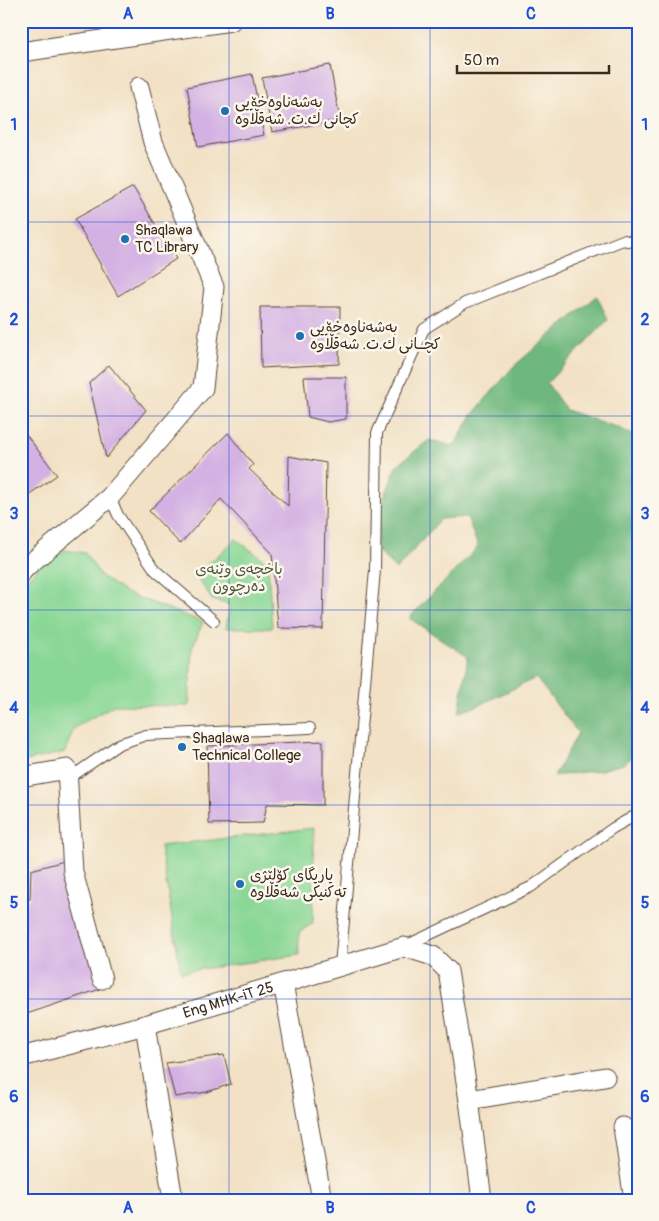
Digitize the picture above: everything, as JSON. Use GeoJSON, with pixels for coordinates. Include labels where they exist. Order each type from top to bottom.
{"type":"FeatureCollection","features":[{"type":"Feature","properties":{"kind":"street"},"geometry":{"type":"LineString","coordinates":[[21,52],[137,28],[231,21]]}},
{"type":"Feature","properties":{"kind":"street"},"geometry":{"type":"LineString","coordinates":[[21,573],[110,497],[203,388],[214,287],[153,142],[139,87]]}},
{"type":"Feature","properties":{"kind":"street"},"geometry":{"type":"LineString","coordinates":[[21,777],[67,769],[73,872],[102,979]]}},
{"type":"Feature","properties":{"kind":"street"},"geometry":{"type":"LineString","coordinates":[[404,947],[433,956],[448,971],[469,1100],[482,1200]]}},
{"type":"Feature","properties":{"kind":"street","name":"Eng MHK-iT 25"},"geometry":{"type":"LineString","coordinates":[[21,1057],[145,1025],[404,947]]}},
{"type":"Feature","properties":{"kind":"street"},"geometry":{"type":"LineString","coordinates":[[283,984],[322,1200]]}},
{"type":"Feature","properties":{"kind":"street"},"geometry":{"type":"LineString","coordinates":[[145,1025],[173,1200]]}},
{"type":"Feature","properties":{"kind":"street"},"geometry":{"type":"LineString","coordinates":[[469,1100],[605,1077]]}},
{"type":"Feature","properties":{"kind":"street"},"geometry":{"type":"LineString","coordinates":[[623,1127],[634,1200]]}},
{"type":"Feature","properties":{"kind":"lane"},"geometry":{"type":"LineString","coordinates":[[340,966],[375,570],[377,432],[424,329],[465,304],[491,293],[623,240],[638,243]]}},
{"type":"Feature","properties":{"kind":"lane"},"geometry":{"type":"LineString","coordinates":[[110,497],[118,515],[155,570],[214,621]]}},
{"type":"Feature","properties":{"kind":"lane"},"geometry":{"type":"LineString","coordinates":[[68,779],[119,744],[146,735],[310,728]]}},
{"type":"Feature","properties":{"kind":"lane"},"geometry":{"type":"LineString","coordinates":[[404,947],[531,887],[614,828],[638,814]]}},
{"type":"Feature","properties":{"kind":"green space"},"geometry":{"type":"Polygon","coordinates":[[[597,296],[608,320],[547,383],[566,410],[622,429],[638,438],[638,753],[623,764],[601,770],[554,776],[578,733],[536,678],[475,707],[459,712],[468,657],[409,618],[478,547],[467,517],[441,519],[396,570],[376,549],[381,507],[396,466],[429,440],[454,446],[472,415],[514,366],[597,296]]]}},
{"type":"Feature","properties":{"kind":"green space","name":"باخچەی وێنەی دەرچوون"},"geometry":{"type":"Polygon","coordinates":[[[236,539],[268,563],[272,628],[226,628],[230,605],[212,600],[196,575],[236,539]]]}},
{"type":"Feature","properties":{"kind":"green space"},"geometry":{"type":"Polygon","coordinates":[[[58,549],[85,553],[101,576],[126,593],[203,622],[192,648],[189,706],[114,705],[74,728],[65,752],[21,762],[21,584],[58,549]]]}},
{"type":"Feature","properties":{"kind":"green space","name":"یاریگای کۆلێژی تەکنیکی شەقڵاوە"},"geometry":{"type":"Polygon","coordinates":[[[314,828],[313,923],[299,932],[299,955],[181,972],[160,846],[314,828]]]}},
{"type":"Feature","properties":{"kind":"building"},"geometry":{"type":"Polygon","coordinates":[[[330,65],[340,120],[272,132],[262,78],[330,65]]]}},
{"type":"Feature","properties":{"kind":"building","name":"بەشەناوەخۆیی کچانی ك.ت. شەقڵاوە"},"geometry":{"type":"Polygon","coordinates":[[[252,74],[264,135],[198,147],[187,87],[252,74]]]}},
{"type":"Feature","properties":{"kind":"building","name":"Shaqlawa TC Library"},"geometry":{"type":"Polygon","coordinates":[[[133,187],[176,259],[118,296],[75,219],[133,187]]]}},
{"type":"Feature","properties":{"kind":"building","name":"بەشەناوەخۆیی کچــانی ك.ت. شەقڵاوە"},"geometry":{"type":"Polygon","coordinates":[[[260,307],[340,307],[339,364],[261,368],[260,307]]]}},
{"type":"Feature","properties":{"kind":"building"},"geometry":{"type":"Polygon","coordinates":[[[109,365],[146,410],[106,458],[89,383],[109,365]]]}},
{"type":"Feature","properties":{"kind":"building"},"geometry":{"type":"Polygon","coordinates":[[[304,377],[346,377],[346,419],[328,422],[308,417],[304,377]]]}},
{"type":"Feature","properties":{"kind":"building"},"geometry":{"type":"Polygon","coordinates":[[[21,428],[57,475],[21,500],[21,428]]]}},
{"type":"Feature","properties":{"kind":"building"},"geometry":{"type":"Polygon","coordinates":[[[228,433],[253,465],[249,469],[288,506],[289,456],[326,463],[323,629],[278,628],[272,553],[221,499],[180,544],[149,511],[228,433]]]}},
{"type":"Feature","properties":{"kind":"building"},"geometry":{"type":"Polygon","coordinates":[[[323,741],[323,805],[267,804],[263,823],[209,824],[207,746],[323,741]]]}},
{"type":"Feature","properties":{"kind":"building"},"geometry":{"type":"Polygon","coordinates":[[[68,860],[100,989],[21,1016],[21,901],[30,899],[31,870],[68,860]]]}},
{"type":"Feature","properties":{"kind":"building"},"geometry":{"type":"Polygon","coordinates":[[[224,1055],[231,1084],[207,1092],[175,1097],[166,1063],[224,1055]]]}},
{"type":"Feature","properties":{"kind":"place","name":"بەشەناوەخۆیی کچانی ك.ت. شەقڵاوە"},"geometry":{"type":"Point","coordinates":[225,111]}},
{"type":"Feature","properties":{"kind":"place","name":"Shaqlawa TC Library"},"geometry":{"type":"Point","coordinates":[125,239]}},
{"type":"Feature","properties":{"kind":"place","name":"بەشەناوەخۆیی کچــانی ك.ت. شەقڵاوە"},"geometry":{"type":"Point","coordinates":[300,336]}},
{"type":"Feature","properties":{"kind":"place","name":"Shaqlawa Technical College"},"geometry":{"type":"Point","coordinates":[182,747]}},
{"type":"Feature","properties":{"kind":"place","name":"یاریگای کۆلێژی تەکنیکی شەقڵاوە"},"geometry":{"type":"Point","coordinates":[240,884]}}]}
